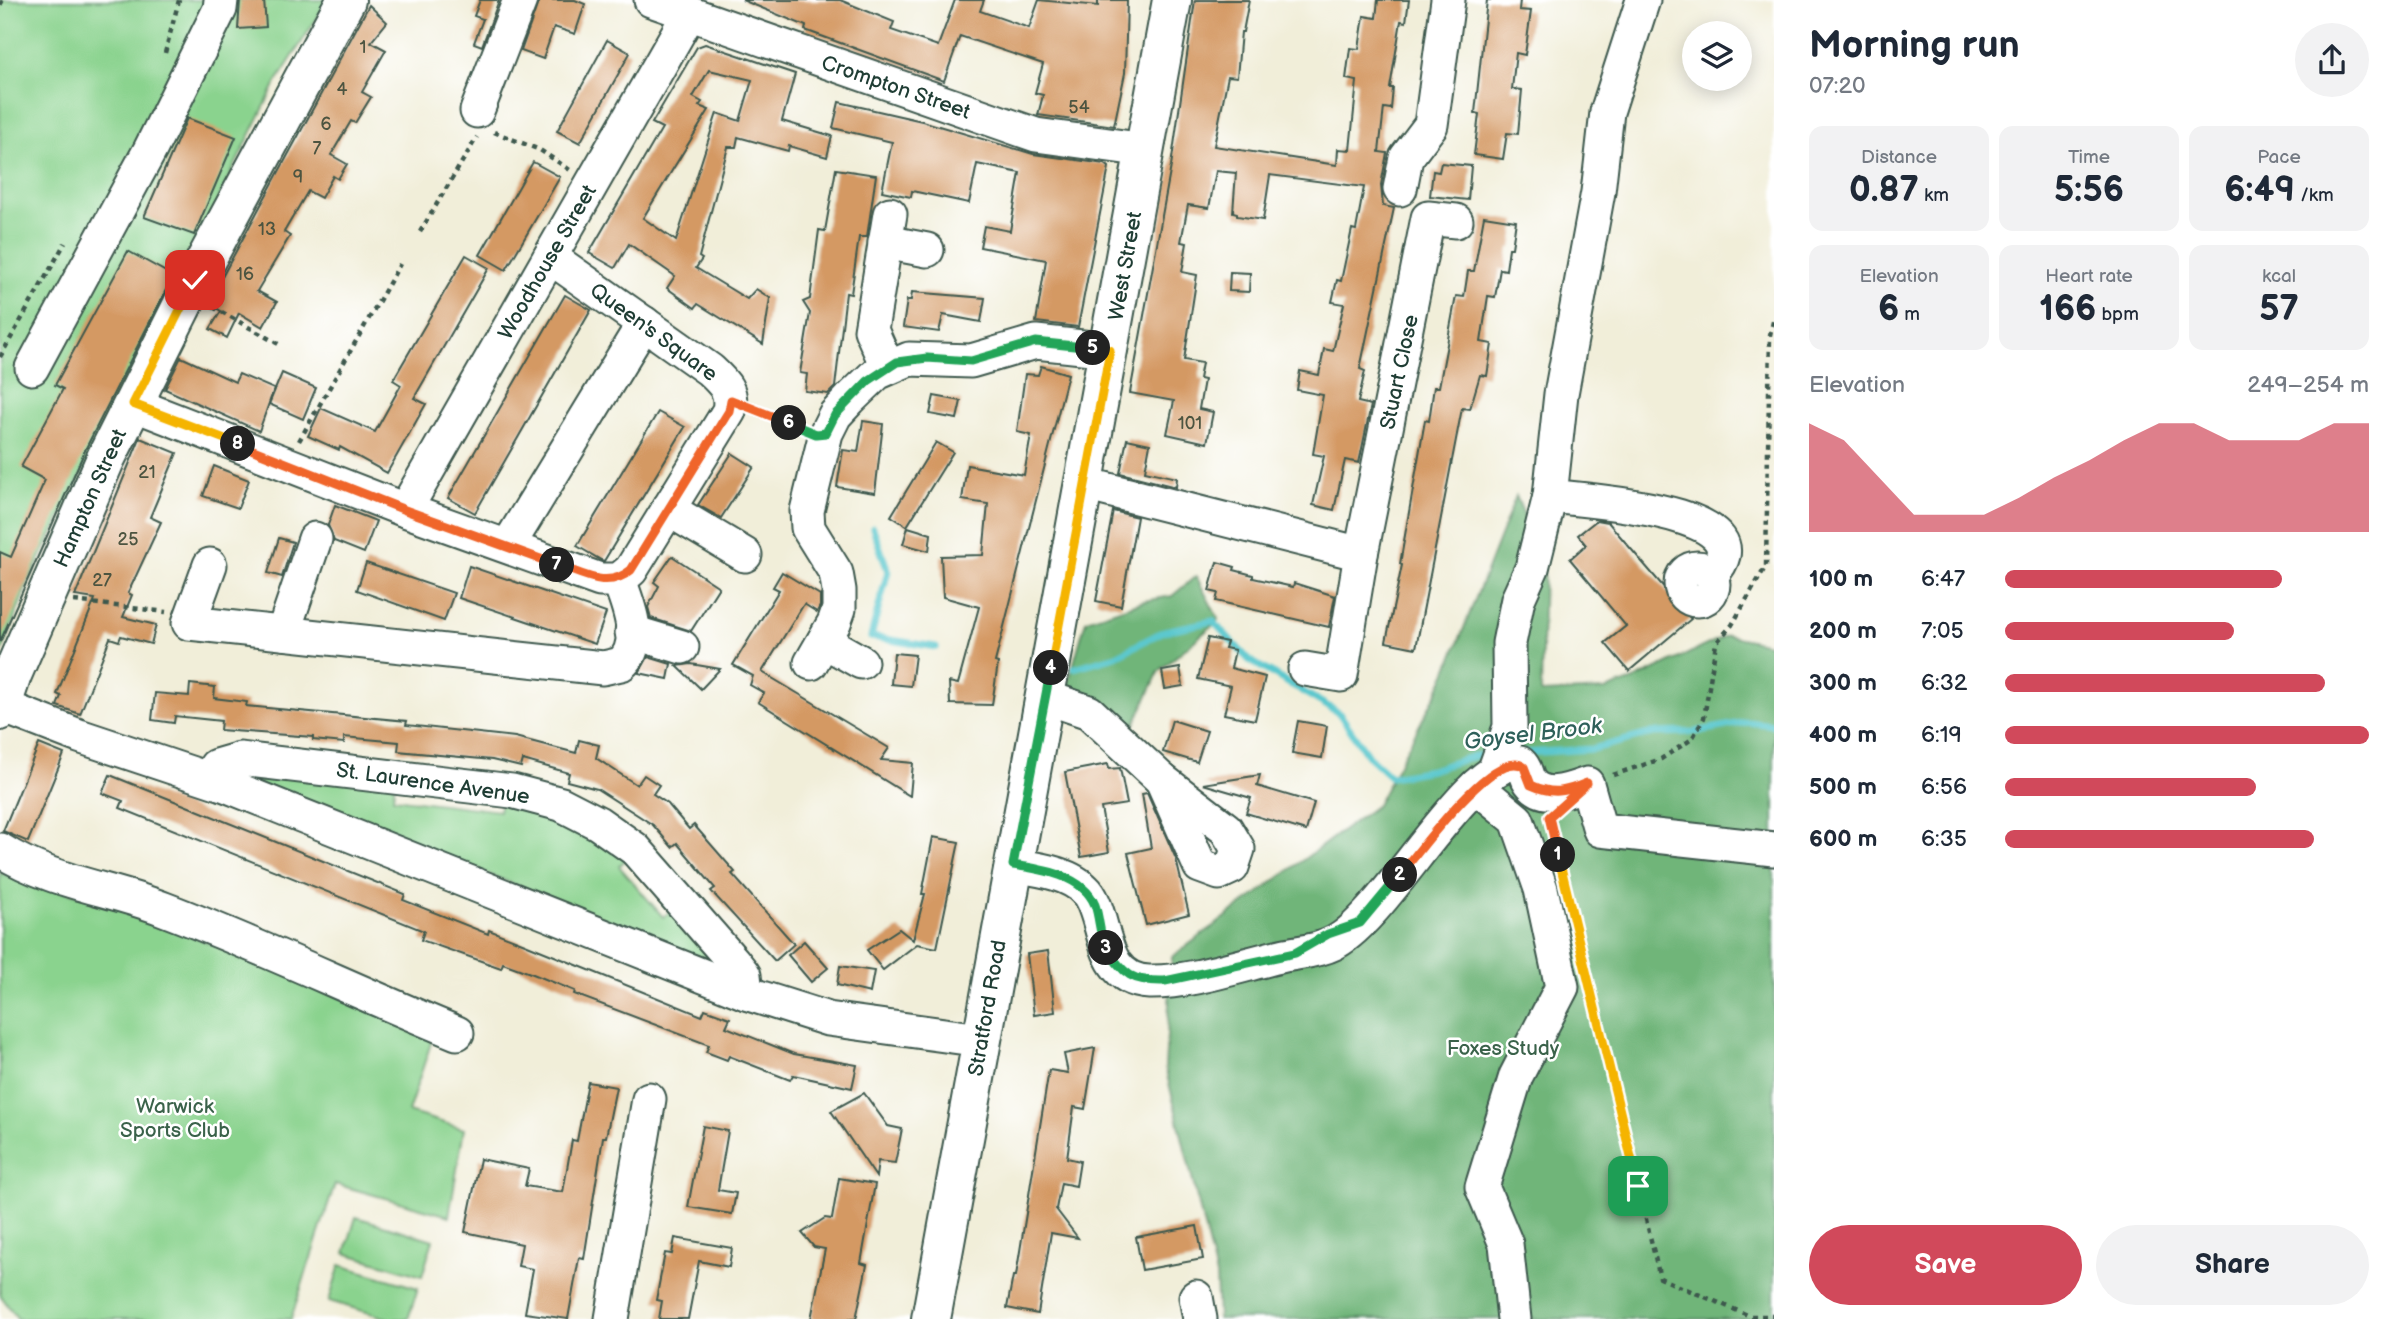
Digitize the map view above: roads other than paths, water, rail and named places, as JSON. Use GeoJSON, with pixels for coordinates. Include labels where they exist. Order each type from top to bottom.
{"type":"FeatureCollection","features":[{"type":"Feature","properties":{"kind":"main road","name":"Hampton Street"},"geometry":{"type":"LineString","coordinates":[[1,708],[45,598],[133,404],[188,293],[346,0]]}},
{"type":"Feature","properties":{"kind":"main road","name":"West Street"},"geometry":{"type":"LineString","coordinates":[[1045,697],[1172,0]]}},
{"type":"Feature","properties":{"kind":"main road","name":"Stratford Road"},"geometry":{"type":"LineString","coordinates":[[931,1319],[1045,697]]}},
{"type":"Feature","properties":{"kind":"street"},"geometry":{"type":"LineString","coordinates":[[32,368],[150,150],[220,9],[221,0]]}},
{"type":"Feature","properties":{"kind":"street"},"geometry":{"type":"LineString","coordinates":[[477,111],[520,0]]}},
{"type":"Feature","properties":{"kind":"street","name":"Crompton Street"},"geometry":{"type":"LineString","coordinates":[[652,0],[703,11],[1036,135],[1146,150]]}},
{"type":"Feature","properties":{"kind":"street"},"geometry":{"type":"LineString","coordinates":[[1400,189],[1406,158],[1431,125],[1448,0]]}},
{"type":"Feature","properties":{"kind":"street"},"geometry":{"type":"LineString","coordinates":[[1013,865],[1057,874],[1083,888],[1095,905],[1104,944],[1122,970],[1134,979],[1165,981],[1332,944],[1360,923],[1492,767],[1510,727],[1509,643],[1518,599],[1532,568],[1550,496],[1561,394],[1598,192],[1607,112],[1643,0]]}},
{"type":"Feature","properties":{"kind":"street","name":"Woodhouse Street"},"geometry":{"type":"LineString","coordinates":[[405,510],[592,184],[703,11]]}},
{"type":"Feature","properties":{"kind":"street","name":"Stuart Close"},"geometry":{"type":"LineString","coordinates":[[1305,669],[1341,675],[1361,554],[1428,218],[1456,221]]}},
{"type":"Feature","properties":{"kind":"street"},"geometry":{"type":"LineString","coordinates":[[887,366],[871,330],[888,228],[928,250]]}},
{"type":"Feature","properties":{"kind":"street","name":"Queen's Square"},"geometry":{"type":"LineString","coordinates":[[550,257],[710,370],[728,388],[731,400],[729,411],[631,570],[610,580]]}},
{"type":"Feature","properties":{"kind":"street"},"geometry":{"type":"LineString","coordinates":[[508,546],[645,323]]}},
{"type":"Feature","properties":{"kind":"street"},"geometry":{"type":"LineString","coordinates":[[861,662],[818,652],[839,609],[839,590],[836,573],[815,541],[806,519],[826,433],[835,415],[887,366],[909,359],[971,361],[1036,342],[1110,350]]}},
{"type":"Feature","properties":{"kind":"street"},"geometry":{"type":"LineString","coordinates":[[133,404],[405,510],[610,580],[633,621],[632,632],[626,660],[615,667],[603,668],[189,623],[210,565]]}},
{"type":"Feature","properties":{"kind":"street"},"geometry":{"type":"LineString","coordinates":[[1085,484],[1361,554]]}},
{"type":"Feature","properties":{"kind":"street"},"geometry":{"type":"LineString","coordinates":[[1550,496],[1681,515],[1706,524],[1717,532],[1725,550],[1722,564],[1711,575]]}},
{"type":"Feature","properties":{"kind":"street"},"geometry":{"type":"LineString","coordinates":[[668,509],[745,555]]}},
{"type":"Feature","properties":{"kind":"street"},"geometry":{"type":"LineString","coordinates":[[283,633],[315,539]]}},
{"type":"Feature","properties":{"kind":"street"},"geometry":{"type":"LineString","coordinates":[[632,632],[682,647]]}},
{"type":"Feature","properties":{"kind":"street"},"geometry":{"type":"LineString","coordinates":[[1045,697],[1089,712],[1162,780]]}},
{"type":"Feature","properties":{"kind":"street"},"geometry":{"type":"LineString","coordinates":[[1,708],[211,779],[746,993],[828,1019],[981,1040]]}},
{"type":"Feature","properties":{"kind":"street","name":"St. Laurence Avenue"},"geometry":{"type":"LineString","coordinates":[[211,779],[216,766],[240,759],[512,791],[561,804],[598,823],[635,849],[744,975],[746,993]]}},
{"type":"Feature","properties":{"kind":"street"},"geometry":{"type":"LineString","coordinates":[[1492,767],[1520,763],[1531,785],[1558,794],[1587,783],[1600,830],[1774,849]]}},
{"type":"Feature","properties":{"kind":"street"},"geometry":{"type":"LineString","coordinates":[[1492,767],[1517,820],[1541,889],[1562,988],[1516,1076],[1482,1186],[1506,1244],[1514,1319]]}},
{"type":"Feature","properties":{"kind":"street"},"geometry":{"type":"LineString","coordinates":[[0,850],[50,875],[118,893],[209,926],[457,1033]]}},
{"type":"Feature","properties":{"kind":"street"},"geometry":{"type":"LineString","coordinates":[[612,1319],[650,1178],[649,1099]]}},
{"type":"Feature","properties":{"kind":"waterway"},"geometry":{"type":"LineString","coordinates":[[873,528],[888,571],[871,637],[936,647]]}},
{"type":"Feature","properties":{"kind":"waterway","name":"Goysel Brook"},"geometry":{"type":"LineString","coordinates":[[1074,668],[1116,656],[1164,631],[1213,621],[1249,660],[1339,713],[1369,757],[1391,777],[1431,770],[1474,756],[1489,755]]}},
{"type":"Feature","properties":{"kind":"waterway","name":"Goysel Brook"},"geometry":{"type":"LineString","coordinates":[[1525,753],[1593,749],[1653,733],[1695,732],[1747,722],[1774,725]]}},
{"type":"Feature","properties":{"kind":"park label","name":"Foxes Study"},"geometry":{"type":"Point","coordinates":[1503,1048]}},
{"type":"Feature","properties":{"kind":"park label","name":"Warwick Sports Club"},"geometry":{"type":"Point","coordinates":[175,1118]}}]}
